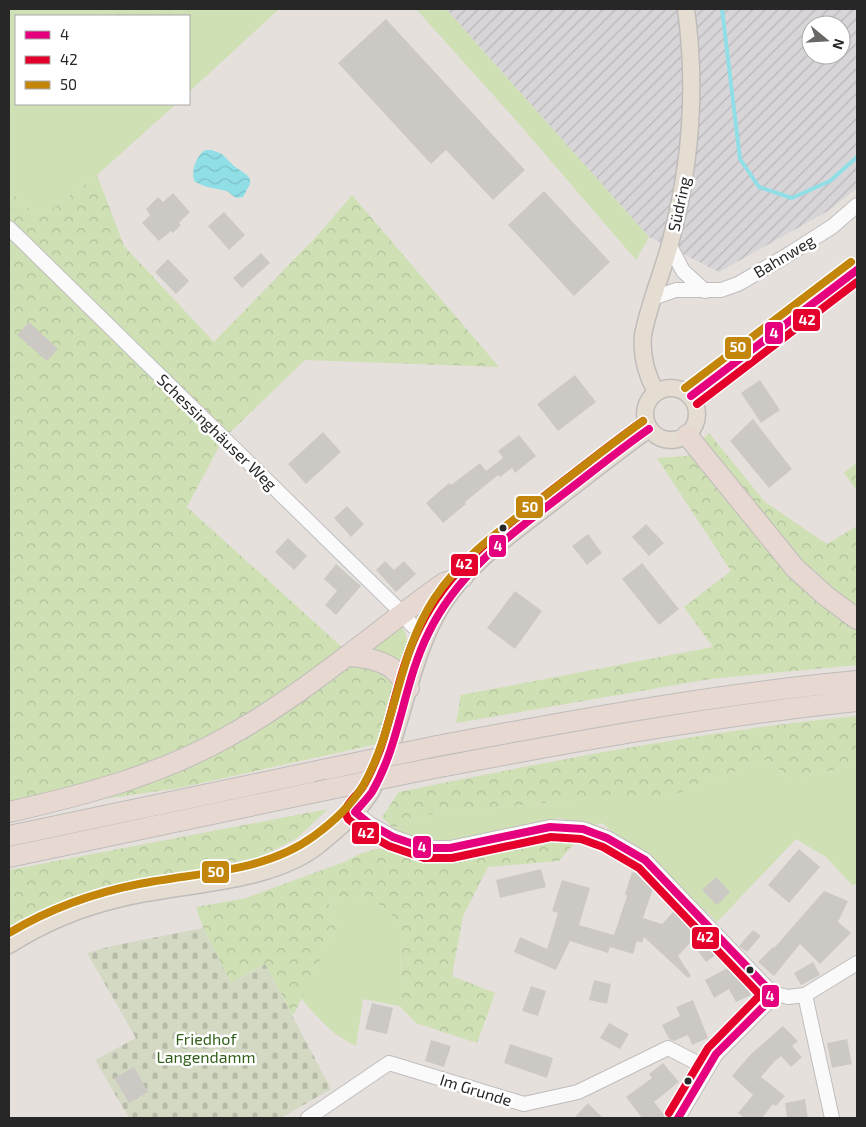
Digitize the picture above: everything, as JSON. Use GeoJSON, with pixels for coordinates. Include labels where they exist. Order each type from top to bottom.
{"type":"FeatureCollection","features":[{"type":"Feature","properties":{"kind":"highway"},"geometry":{"type":"LineString","coordinates":[[687,435],[795,568],[826,596],[857,619]]}},
{"type":"Feature","properties":{"kind":"highway"},"geometry":{"type":"LineString","coordinates":[[9,812],[58,801],[133,778],[183,759],[227,738],[270,711],[347,656],[444,583],[463,577]]}},
{"type":"Feature","properties":{"kind":"highway"},"geometry":{"type":"LineString","coordinates":[[347,656],[358,656],[393,669],[409,688]]}},
{"type":"Feature","properties":{"kind":"highway"},"geometry":{"type":"LineString","coordinates":[[9,836],[437,746],[546,726],[690,702],[811,685],[857,681]]}},
{"type":"Feature","properties":{"kind":"highway"},"geometry":{"type":"LineString","coordinates":[[9,857],[316,792],[550,746],[693,722],[857,701]]}},
{"type":"Feature","properties":{"kind":"main road","name":"Südring"},"geometry":{"type":"LineString","coordinates":[[656,392],[646,369],[642,348],[645,324],[670,246],[682,198],[689,147],[691,65],[686,9]]}},
{"type":"Feature","properties":{"kind":"main road"},"geometry":{"type":"LineString","coordinates":[[671,388],[678,389],[691,396],[697,414],[696,422],[687,435],[678,439],[662,439],[649,429],[645,413],[650,398],[656,392],[671,388]]}},
{"type":"Feature","properties":{"kind":"main road"},"geometry":{"type":"LineString","coordinates":[[9,945],[48,924],[118,898],[256,874],[289,863],[312,850],[355,812],[371,792],[383,766],[427,634],[442,605],[463,577],[523,525],[649,429]]}},
{"type":"Feature","properties":{"kind":"street","name":"Bahnweg"},"geometry":{"type":"LineString","coordinates":[[653,298],[676,290],[721,290],[738,284],[833,226],[857,206]]}},
{"type":"Feature","properties":{"kind":"street","name":"Schessinghäuser Weg"},"geometry":{"type":"LineString","coordinates":[[9,228],[402,613],[413,626],[427,634]]}},
{"type":"Feature","properties":{"kind":"street"},"geometry":{"type":"LineString","coordinates":[[670,246],[683,271],[705,291]]}},
{"type":"Feature","properties":{"kind":"street"},"geometry":{"type":"LineString","coordinates":[[691,396],[857,270]]}},
{"type":"Feature","properties":{"kind":"street"},"geometry":{"type":"LineString","coordinates":[[355,812],[370,824],[393,837],[425,848],[450,848],[550,827],[583,829],[607,838],[645,860],[772,993],[788,997],[805,995],[857,963]]}},
{"type":"Feature","properties":{"kind":"street"},"geometry":{"type":"LineString","coordinates":[[678,1118],[716,1054],[768,1002],[772,993]]}},
{"type":"Feature","properties":{"kind":"street"},"geometry":{"type":"LineString","coordinates":[[805,995],[832,1118]]}},
{"type":"Feature","properties":{"kind":"street","name":"Im Grunde"},"geometry":{"type":"LineString","coordinates":[[308,1118],[390,1063],[524,1104],[578,1092],[668,1048],[707,1068]]}},
{"type":"Feature","properties":{"kind":"shaded area"},"geometry":{"type":"Polygon","coordinates":[[[446,9],[857,9],[857,188],[828,211],[719,272],[649,237],[446,9]]]}},
{"type":"Feature","properties":{"kind":"green space"},"geometry":{"type":"Polygon","coordinates":[[[9,9],[96,9],[105,15],[15,15],[15,105],[175,105],[97,175],[39,219],[9,190],[9,9]]]}},
{"type":"Feature","properties":{"kind":"green space"},"geometry":{"type":"Polygon","coordinates":[[[96,9],[199,9],[190,16],[105,15],[96,9]]]}},
{"type":"Feature","properties":{"kind":"green space"},"geometry":{"type":"Polygon","coordinates":[[[199,9],[279,9],[190,91],[190,16],[199,9]]]}},
{"type":"Feature","properties":{"kind":"green space"},"geometry":{"type":"Polygon","coordinates":[[[416,9],[446,9],[649,237],[636,260],[513,117],[416,9]]]}},
{"type":"Feature","properties":{"kind":"green space"},"geometry":{"type":"Polygon","coordinates":[[[97,175],[124,246],[214,342],[317,236],[352,195],[499,367],[305,360],[223,439],[187,507],[344,649],[364,665],[386,678],[394,686],[377,744],[179,788],[9,813],[9,190],[39,219],[97,175]]]}},
{"type":"Feature","properties":{"kind":"green space"},"geometry":{"type":"Polygon","coordinates":[[[709,433],[765,502],[827,544],[857,526],[857,665],[710,679],[456,723],[461,695],[713,647],[684,607],[731,571],[657,458],[687,456],[709,433]]]}},
{"type":"Feature","properties":{"kind":"green space"},"geometry":{"type":"Polygon","coordinates":[[[857,462],[857,491],[844,473],[857,462]]]}},
{"type":"Feature","properties":{"kind":"green space"},"geometry":{"type":"Polygon","coordinates":[[[399,623],[406,634],[407,640],[399,668],[363,652],[399,623]]]}},
{"type":"Feature","properties":{"kind":"green space"},"geometry":{"type":"Polygon","coordinates":[[[857,716],[857,764],[791,780],[768,759],[661,800],[576,800],[431,814],[393,828],[382,817],[399,792],[570,758],[684,738],[857,716]]]}},
{"type":"Feature","properties":{"kind":"green space"},"geometry":{"type":"Polygon","coordinates":[[[768,759],[791,780],[857,764],[857,884],[852,885],[826,857],[796,839],[717,922],[673,881],[602,823],[588,827],[560,818],[439,842],[411,836],[393,828],[431,814],[576,800],[661,800],[768,759]]]}},
{"type":"Feature","properties":{"kind":"green space"},"geometry":{"type":"Polygon","coordinates":[[[328,809],[297,838],[260,857],[125,883],[59,904],[9,933],[9,870],[328,809]]]}},
{"type":"Feature","properties":{"kind":"green space"},"geometry":{"type":"Polygon","coordinates":[[[550,834],[580,836],[559,861],[488,867],[463,916],[452,976],[495,993],[477,1043],[416,1023],[400,1006],[401,923],[368,895],[328,902],[337,926],[293,1016],[265,964],[231,983],[203,928],[196,907],[246,898],[376,849],[392,848],[424,853],[550,834]]]}},
{"type":"Feature","properties":{"kind":"green space"},"geometry":{"type":"Polygon","coordinates":[[[368,895],[401,923],[400,1006],[363,999],[356,1046],[332,1031],[301,998],[337,926],[328,902],[368,895]]]}},
{"type":"Feature","properties":{"kind":"green space","name":"Friedhof Langendamm"},"geometry":{"type":"Polygon","coordinates":[[[203,928],[231,983],[265,964],[331,1089],[281,1118],[129,1118],[95,1060],[136,1038],[87,953],[112,946],[203,928]]]}},
{"type":"Feature","properties":{"kind":"water"},"geometry":{"type":"Polygon","coordinates":[[[205,150],[212,150],[222,154],[247,175],[250,179],[250,184],[243,197],[236,198],[227,191],[207,187],[195,182],[193,174],[195,165],[199,156],[205,150]]]}},
{"type":"Feature","properties":{"kind":"building"},"geometry":{"type":"Polygon","coordinates":[[[386,19],[525,170],[493,200],[446,150],[431,164],[338,63],[386,19]]]}},
{"type":"Feature","properties":{"kind":"building"},"geometry":{"type":"Polygon","coordinates":[[[544,191],[610,262],[574,296],[508,225],[544,191]]]}},
{"type":"Feature","properties":{"kind":"building"},"geometry":{"type":"Polygon","coordinates":[[[173,193],[190,212],[179,223],[181,225],[173,233],[171,231],[159,241],[142,223],[150,215],[146,209],[158,197],[163,202],[173,193]]]}},
{"type":"Feature","properties":{"kind":"building"},"geometry":{"type":"Polygon","coordinates":[[[224,212],[245,235],[229,250],[208,226],[224,212]]]}},
{"type":"Feature","properties":{"kind":"building"},"geometry":{"type":"Polygon","coordinates":[[[261,253],[270,263],[242,288],[233,278],[261,253]]]}},
{"type":"Feature","properties":{"kind":"building"},"geometry":{"type":"Polygon","coordinates":[[[168,259],[189,281],[176,294],[155,272],[168,259]]]}},
{"type":"Feature","properties":{"kind":"building"},"geometry":{"type":"Polygon","coordinates":[[[29,322],[58,349],[47,361],[17,335],[29,322]]]}},
{"type":"Feature","properties":{"kind":"building"},"geometry":{"type":"Polygon","coordinates":[[[575,375],[596,402],[558,431],[537,404],[575,375]]]}},
{"type":"Feature","properties":{"kind":"building"},"geometry":{"type":"Polygon","coordinates":[[[760,380],[780,410],[761,423],[741,393],[760,380]]]}},
{"type":"Feature","properties":{"kind":"building"},"geometry":{"type":"Polygon","coordinates":[[[753,419],[792,469],[769,488],[730,441],[753,419]]]}},
{"type":"Feature","properties":{"kind":"building"},"geometry":{"type":"Polygon","coordinates":[[[323,432],[341,452],[306,484],[288,464],[323,432]]]}},
{"type":"Feature","properties":{"kind":"building"},"geometry":{"type":"Polygon","coordinates":[[[519,435],[536,456],[515,473],[512,468],[500,477],[498,475],[443,523],[426,503],[449,483],[451,485],[480,463],[486,471],[503,458],[498,451],[519,435]]]}},
{"type":"Feature","properties":{"kind":"building"},"geometry":{"type":"Polygon","coordinates":[[[347,506],[364,524],[351,537],[334,518],[347,506]]]}},
{"type":"Feature","properties":{"kind":"building"},"geometry":{"type":"Polygon","coordinates":[[[646,524],[664,543],[649,556],[632,537],[646,524]]]}},
{"type":"Feature","properties":{"kind":"building"},"geometry":{"type":"Polygon","coordinates":[[[588,534],[602,553],[587,565],[572,546],[588,534]]]}},
{"type":"Feature","properties":{"kind":"building"},"geometry":{"type":"Polygon","coordinates":[[[288,538],[307,556],[294,570],[275,552],[288,538]]]}},
{"type":"Feature","properties":{"kind":"building"},"geometry":{"type":"Polygon","coordinates":[[[385,561],[394,570],[404,561],[416,574],[396,592],[376,570],[385,561]]]}},
{"type":"Feature","properties":{"kind":"building"},"geometry":{"type":"Polygon","coordinates":[[[642,563],[679,609],[659,625],[622,579],[642,563]]]}},
{"type":"Feature","properties":{"kind":"building"},"geometry":{"type":"Polygon","coordinates":[[[336,564],[361,586],[336,615],[325,605],[337,591],[324,579],[336,564]]]}},
{"type":"Feature","properties":{"kind":"building"},"geometry":{"type":"Polygon","coordinates":[[[515,591],[542,611],[515,649],[487,628],[515,591]]]}},
{"type":"Feature","properties":{"kind":"building"},"geometry":{"type":"Polygon","coordinates":[[[799,849],[820,867],[789,903],[768,885],[799,849]]]}},
{"type":"Feature","properties":{"kind":"building"},"geometry":{"type":"Polygon","coordinates":[[[541,869],[546,887],[500,898],[496,880],[541,869]]]}},
{"type":"Feature","properties":{"kind":"building"},"geometry":{"type":"Polygon","coordinates":[[[632,872],[649,877],[655,883],[643,918],[662,924],[678,907],[701,932],[717,954],[706,962],[691,942],[678,956],[691,976],[688,978],[644,937],[642,943],[637,941],[633,954],[610,947],[608,953],[570,941],[556,970],[514,952],[520,937],[547,949],[558,913],[552,911],[562,880],[590,888],[579,925],[614,935],[627,896],[625,894],[632,872]]]}},
{"type":"Feature","properties":{"kind":"building"},"geometry":{"type":"Polygon","coordinates":[[[716,877],[730,892],[717,905],[702,890],[716,877]]]}},
{"type":"Feature","properties":{"kind":"building"},"geometry":{"type":"Polygon","coordinates":[[[824,891],[848,901],[838,922],[851,933],[820,964],[800,944],[774,976],[758,962],[774,948],[824,891]]]}},
{"type":"Feature","properties":{"kind":"building"},"geometry":{"type":"Polygon","coordinates":[[[753,930],[761,936],[747,952],[739,946],[753,930]]]}},
{"type":"Feature","properties":{"kind":"building"},"geometry":{"type":"Polygon","coordinates":[[[813,962],[820,975],[801,985],[794,973],[813,962]]]}},
{"type":"Feature","properties":{"kind":"building"},"geometry":{"type":"Polygon","coordinates":[[[733,965],[738,970],[751,995],[736,1002],[729,989],[714,998],[705,980],[733,965]]]}},
{"type":"Feature","properties":{"kind":"building"},"geometry":{"type":"Polygon","coordinates":[[[594,980],[611,984],[607,1004],[589,1000],[594,980]]]}},
{"type":"Feature","properties":{"kind":"building"},"geometry":{"type":"Polygon","coordinates":[[[531,986],[546,991],[538,1016],[522,1011],[531,986]]]}},
{"type":"Feature","properties":{"kind":"building"},"geometry":{"type":"Polygon","coordinates":[[[693,1000],[708,1038],[692,1045],[688,1035],[674,1041],[669,1039],[662,1025],[680,1016],[676,1007],[693,1000]]]}},
{"type":"Feature","properties":{"kind":"building"},"geometry":{"type":"Polygon","coordinates":[[[372,1003],[393,1008],[387,1034],[365,1029],[372,1003]]]}},
{"type":"Feature","properties":{"kind":"building"},"geometry":{"type":"Polygon","coordinates":[[[609,1023],[629,1034],[620,1049],[600,1038],[609,1023]]]}},
{"type":"Feature","properties":{"kind":"building"},"geometry":{"type":"Polygon","coordinates":[[[783,1026],[798,1041],[792,1046],[802,1057],[791,1067],[781,1056],[775,1061],[761,1077],[785,1096],[776,1106],[773,1104],[762,1118],[744,1118],[738,1113],[753,1095],[732,1076],[751,1054],[783,1026]]]}},
{"type":"Feature","properties":{"kind":"building"},"geometry":{"type":"Polygon","coordinates":[[[847,1039],[852,1064],[832,1068],[827,1043],[847,1039]]]}},
{"type":"Feature","properties":{"kind":"building"},"geometry":{"type":"Polygon","coordinates":[[[431,1040],[451,1046],[444,1067],[425,1061],[431,1040]]]}},
{"type":"Feature","properties":{"kind":"building"},"geometry":{"type":"Polygon","coordinates":[[[510,1044],[553,1058],[547,1078],[504,1063],[510,1044]]]}},
{"type":"Feature","properties":{"kind":"building"},"geometry":{"type":"Polygon","coordinates":[[[663,1063],[679,1082],[654,1102],[667,1118],[642,1118],[626,1097],[652,1078],[649,1074],[663,1063]]]}},
{"type":"Feature","properties":{"kind":"building"},"geometry":{"type":"Polygon","coordinates":[[[134,1067],[148,1092],[129,1103],[114,1078],[134,1067]]]}},
{"type":"Feature","properties":{"kind":"building"},"geometry":{"type":"Polygon","coordinates":[[[805,1099],[808,1118],[787,1118],[785,1103],[805,1099]]]}},
{"type":"Feature","properties":{"kind":"building"},"geometry":{"type":"Polygon","coordinates":[[[588,1103],[603,1118],[574,1118],[588,1103]]]}},
{"type":"Feature","properties":{"kind":"waterway"},"geometry":{"type":"LineString","coordinates":[[722,9],[740,159],[759,187],[792,198],[830,181],[857,157]]}},
{"type":"Feature","properties":{"kind":"transit line","name":"50"},"geometry":{"type":"LineString","coordinates":[[685,388],[851,262]]}},
{"type":"Feature","properties":{"kind":"transit line","name":"4"},"geometry":{"type":"LineString","coordinates":[[691,396],[857,270]]}},
{"type":"Feature","properties":{"kind":"transit line","name":"42"},"geometry":{"type":"LineString","coordinates":[[697,404],[857,282]]}},
{"type":"Feature","properties":{"kind":"transit line","name":"42"},"geometry":{"type":"LineString","coordinates":[[643,421],[498,533],[446,585],[432,605],[413,642],[402,672],[385,735],[372,769],[360,791],[348,805],[345,812],[348,819],[365,833],[389,846],[424,858],[452,858],[551,837],[581,839],[603,847],[639,868],[760,995],[708,1048],[669,1113]]}},
{"type":"Feature","properties":{"kind":"transit line","name":"50"},"geometry":{"type":"LineString","coordinates":[[9,933],[56,909],[105,892],[139,884],[230,869],[274,857],[295,848],[321,831],[347,807],[363,786],[383,740],[412,644],[422,621],[445,583],[471,555],[500,530],[643,421]]}},
{"type":"Feature","properties":{"kind":"transit line","name":"4"},"geometry":{"type":"LineString","coordinates":[[649,429],[505,540],[470,573],[455,591],[441,611],[420,651],[382,773],[372,792],[355,812],[370,824],[393,837],[425,848],[450,848],[550,827],[583,829],[607,838],[645,860],[772,993],[768,1002],[716,1054],[678,1118]]}}]}
